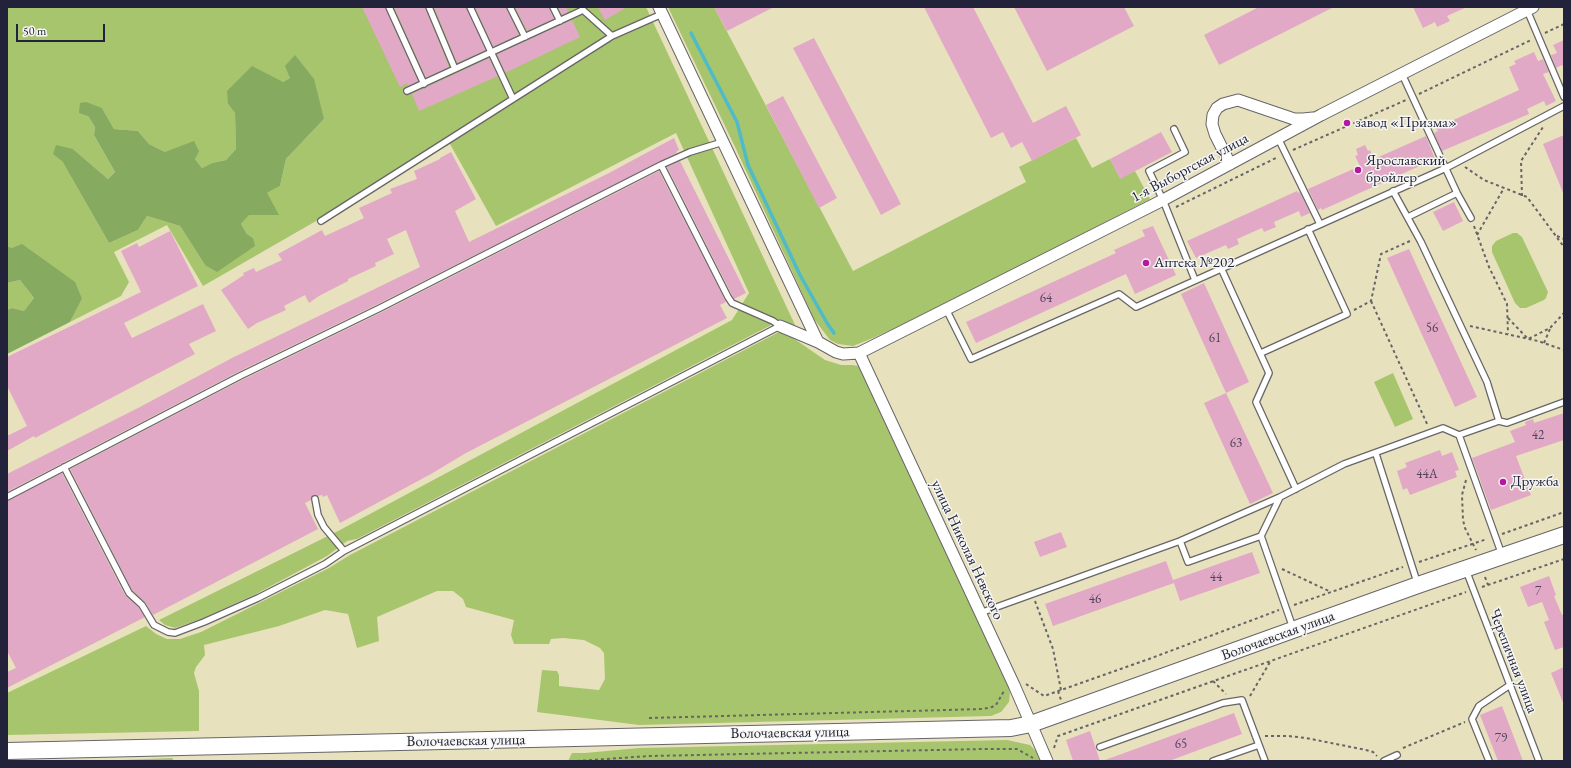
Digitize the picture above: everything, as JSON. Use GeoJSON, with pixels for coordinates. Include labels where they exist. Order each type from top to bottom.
{"type":"FeatureCollection","features":[{"type":"Feature","properties":{"kind":"street","name":"1-я Выборгская улица"},"geometry":{"type":"LineString","coordinates":[[859,353],[1163,200],[1321,115],[1530,8]]}},
{"type":"Feature","properties":{"kind":"street"},"geometry":{"type":"LineString","coordinates":[[660,10],[818,342]]}},
{"type":"Feature","properties":{"kind":"street"},"geometry":{"type":"LineString","coordinates":[[1230,164],[1215,134],[1212,124],[1213,115],[1217,108],[1223,104],[1238,100],[1294,119],[1312,118],[1321,115]]}},
{"type":"Feature","properties":{"kind":"street"},"geometry":{"type":"LineString","coordinates":[[780,326],[843,354],[859,353]]}},
{"type":"Feature","properties":{"kind":"street","name":"улица Николая Невского"},"geometry":{"type":"LineString","coordinates":[[859,353],[1014,685],[1047,761]]}},
{"type":"Feature","properties":{"kind":"street","name":"Волочаевская улица"},"geometry":{"type":"LineString","coordinates":[[7,751],[1011,728],[1031,724],[1294,631],[1418,585],[1564,535]]}},
{"type":"Feature","properties":{"kind":"lane"},"geometry":{"type":"LineString","coordinates":[[389,7],[424,84]]}},
{"type":"Feature","properties":{"kind":"lane"},"geometry":{"type":"LineString","coordinates":[[429,7],[455,69]]}},
{"type":"Feature","properties":{"kind":"lane"},"geometry":{"type":"LineString","coordinates":[[470,7],[490,53],[513,99]]}},
{"type":"Feature","properties":{"kind":"lane"},"geometry":{"type":"LineString","coordinates":[[510,7],[524,37]]}},
{"type":"Feature","properties":{"kind":"lane"},"geometry":{"type":"LineString","coordinates":[[553,7],[560,21]]}},
{"type":"Feature","properties":{"kind":"lane"},"geometry":{"type":"LineString","coordinates":[[1530,8],[1539,36],[1564,97]]}},
{"type":"Feature","properties":{"kind":"lane"},"geometry":{"type":"LineString","coordinates":[[407,91],[583,9],[612,36]]}},
{"type":"Feature","properties":{"kind":"lane"},"geometry":{"type":"LineString","coordinates":[[321,221],[612,36],[660,10]]}},
{"type":"Feature","properties":{"kind":"lane"},"geometry":{"type":"LineString","coordinates":[[1402,74],[1471,218]]}},
{"type":"Feature","properties":{"kind":"lane"},"geometry":{"type":"LineString","coordinates":[[946,309],[971,359],[1119,294],[1136,307],[1446,168],[1564,106]]}},
{"type":"Feature","properties":{"kind":"lane"},"geometry":{"type":"LineString","coordinates":[[1174,129],[1185,152],[1149,171],[1163,200],[1195,280]]}},
{"type":"Feature","properties":{"kind":"lane"},"geometry":{"type":"LineString","coordinates":[[1278,138],[1320,224]]}},
{"type":"Feature","properties":{"kind":"lane"},"geometry":{"type":"LineString","coordinates":[[7,496],[240,376],[380,308],[661,165],[690,152],[723,142]]}},
{"type":"Feature","properties":{"kind":"lane"},"geometry":{"type":"LineString","coordinates":[[64,467],[129,593],[142,605],[154,625],[168,632],[175,633],[229,612],[325,564],[344,551],[780,326],[773,321],[732,303],[661,165]]}},
{"type":"Feature","properties":{"kind":"lane"},"geometry":{"type":"LineString","coordinates":[[1393,191],[1419,237],[1487,382],[1499,421]]}},
{"type":"Feature","properties":{"kind":"lane"},"geometry":{"type":"LineString","coordinates":[[1408,218],[1458,193]]}},
{"type":"Feature","properties":{"kind":"lane"},"geometry":{"type":"LineString","coordinates":[[1261,354],[1347,314],[1308,229]]}},
{"type":"Feature","properties":{"kind":"lane"},"geometry":{"type":"LineString","coordinates":[[1221,268],[1269,372],[1256,402],[1296,488]]}},
{"type":"Feature","properties":{"kind":"lane"},"geometry":{"type":"LineString","coordinates":[[980,613],[1180,541],[1280,497],[1344,464],[1376,454],[1431,432],[1443,428],[1459,435],[1499,421],[1507,423],[1564,402]]}},
{"type":"Feature","properties":{"kind":"lane"},"geometry":{"type":"LineString","coordinates":[[1459,435],[1496,536],[1502,557]]}},
{"type":"Feature","properties":{"kind":"lane"},"geometry":{"type":"LineString","coordinates":[[1376,454],[1418,585]]}},
{"type":"Feature","properties":{"kind":"lane"},"geometry":{"type":"LineString","coordinates":[[1180,541],[1188,562],[1261,536],[1280,497]]}},
{"type":"Feature","properties":{"kind":"lane"},"geometry":{"type":"LineString","coordinates":[[315,499],[318,515],[321,521],[344,551]]}},
{"type":"Feature","properties":{"kind":"lane"},"geometry":{"type":"LineString","coordinates":[[1261,536],[1294,631]]}},
{"type":"Feature","properties":{"kind":"lane","name":"Черепичная улица"},"geometry":{"type":"LineString","coordinates":[[1465,570],[1539,761]]}},
{"type":"Feature","properties":{"kind":"lane"},"geometry":{"type":"LineString","coordinates":[[1489,761],[1472,719],[1479,706],[1510,685]]}},
{"type":"Feature","properties":{"kind":"lane"},"geometry":{"type":"LineString","coordinates":[[1100,747],[1223,703],[1242,700],[1265,761]]}},
{"type":"Feature","properties":{"kind":"lane"},"geometry":{"type":"LineString","coordinates":[[1213,761],[1259,744]]}},
{"type":"Feature","properties":{"kind":"lane"},"geometry":{"type":"LineString","coordinates":[[1382,760],[1397,755]]}},
{"type":"Feature","properties":{"kind":"path"},"geometry":{"type":"LineString","coordinates":[[1167,212],[1285,153],[1413,98],[1564,24]]}},
{"type":"Feature","properties":{"kind":"path"},"geometry":{"type":"LineString","coordinates":[[1522,196],[1521,161],[1535,142],[1552,112]]}},
{"type":"Feature","properties":{"kind":"path"},"geometry":{"type":"LineString","coordinates":[[1457,162],[1484,180],[1527,198],[1564,247]]}},
{"type":"Feature","properties":{"kind":"path"},"geometry":{"type":"LineString","coordinates":[[1478,235],[1504,188]]}},
{"type":"Feature","properties":{"kind":"path"},"geometry":{"type":"LineString","coordinates":[[1471,218],[1489,267],[1507,304],[1508,334]]}},
{"type":"Feature","properties":{"kind":"path"},"geometry":{"type":"LineString","coordinates":[[1556,235],[1564,239]]}},
{"type":"Feature","properties":{"kind":"path"},"geometry":{"type":"LineString","coordinates":[[1419,237],[1381,254],[1371,301],[1431,432]]}},
{"type":"Feature","properties":{"kind":"path"},"geometry":{"type":"LineString","coordinates":[[1347,314],[1371,301]]}},
{"type":"Feature","properties":{"kind":"path"},"geometry":{"type":"LineString","coordinates":[[1528,339],[1550,328],[1564,313]]}},
{"type":"Feature","properties":{"kind":"path"},"geometry":{"type":"LineString","coordinates":[[1508,317],[1528,339]]}},
{"type":"Feature","properties":{"kind":"path"},"geometry":{"type":"LineString","coordinates":[[1460,324],[1508,334],[1544,343],[1564,350]]}},
{"type":"Feature","properties":{"kind":"path"},"geometry":{"type":"LineString","coordinates":[[1544,343],[1550,328]]}},
{"type":"Feature","properties":{"kind":"path"},"geometry":{"type":"LineString","coordinates":[[1473,474],[1466,481],[1464,486],[1462,512],[1465,528],[1474,544]]}},
{"type":"Feature","properties":{"kind":"path"},"geometry":{"type":"LineString","coordinates":[[649,718],[983,708],[996,705],[1005,689],[1023,682],[1044,696],[1286,608],[1564,512]]}},
{"type":"Feature","properties":{"kind":"path"},"geometry":{"type":"LineString","coordinates":[[1047,761],[1056,757],[1054,746],[1058,736],[1564,559]]}},
{"type":"Feature","properties":{"kind":"path"},"geometry":{"type":"LineString","coordinates":[[1271,564],[1332,592]]}},
{"type":"Feature","properties":{"kind":"path"},"geometry":{"type":"LineString","coordinates":[[1033,594],[1052,650],[1061,690]]}},
{"type":"Feature","properties":{"kind":"path"},"geometry":{"type":"LineString","coordinates":[[1244,705],[1270,661]]}},
{"type":"Feature","properties":{"kind":"path"},"geometry":{"type":"LineString","coordinates":[[1213,681],[1233,701]]}},
{"type":"Feature","properties":{"kind":"path"},"geometry":{"type":"LineString","coordinates":[[1401,749],[1472,719]]}},
{"type":"Feature","properties":{"kind":"path"},"geometry":{"type":"LineString","coordinates":[[1256,736],[1288,736],[1306,738],[1373,752],[1382,760]]}},
{"type":"Feature","properties":{"kind":"path"},"geometry":{"type":"LineString","coordinates":[[577,761],[649,756],[984,748],[1017,749],[1027,754],[1034,761]]}},
{"type":"Feature","properties":{"kind":"green space"},"geometry":{"type":"Polygon","coordinates":[[[7,7],[646,7],[796,327],[777,322],[357,539],[347,541],[327,556],[256,594],[201,619],[175,628],[165,625],[159,620],[340,530],[732,320],[749,293],[676,133],[496,226],[450,144],[203,286],[167,225],[114,252],[129,282],[121,296],[70,322],[82,299],[12,248],[7,246],[7,7]],[[290,78],[228,104],[235,113],[236,149],[226,160],[212,163],[202,168],[195,159],[165,152],[149,144],[138,131],[114,129],[102,108],[88,116],[95,127],[94,135],[115,172],[108,179],[73,149],[62,161],[109,243],[138,230],[147,216],[180,226],[205,265],[253,238],[247,234],[241,224],[267,193],[280,186],[286,159],[324,119],[290,78]]]}},
{"type":"Feature","properties":{"kind":"green space"},"geometry":{"type":"Polygon","coordinates":[[[668,7],[714,7],[853,271],[1026,182],[1019,167],[1076,138],[1092,168],[1110,159],[1120,178],[1135,171],[1150,199],[930,312],[853,346],[838,344],[830,340],[814,319],[736,149],[668,7]]]}},
{"type":"Feature","properties":{"kind":"green space"},"geometry":{"type":"Polygon","coordinates":[[[295,55],[314,79],[324,119],[286,159],[280,186],[267,193],[279,215],[249,215],[241,224],[247,234],[253,238],[255,246],[217,272],[205,265],[180,226],[147,216],[138,230],[109,243],[62,161],[53,154],[56,145],[73,149],[108,179],[115,172],[94,135],[95,127],[88,116],[79,113],[80,103],[86,102],[102,108],[114,129],[138,131],[149,144],[165,152],[194,141],[199,151],[195,159],[202,168],[212,163],[226,160],[236,149],[235,113],[228,104],[227,91],[252,66],[283,82],[290,78],[285,66],[295,55]]]}},
{"type":"Feature","properties":{"kind":"green space"},"geometry":{"type":"Polygon","coordinates":[[[1513,233],[1517,233],[1522,237],[1548,292],[1544,300],[1526,308],[1520,308],[1515,303],[1492,252],[1492,246],[1496,241],[1513,233]]]}},
{"type":"Feature","properties":{"kind":"green space"},"geometry":{"type":"Polygon","coordinates":[[[22,244],[75,282],[82,299],[70,322],[7,354],[7,310],[12,308],[24,311],[34,298],[20,280],[7,283],[7,246],[12,248],[22,244]]]}},
{"type":"Feature","properties":{"kind":"green space"},"geometry":{"type":"Polygon","coordinates":[[[20,280],[34,298],[24,311],[12,308],[7,310],[7,283],[20,280]]]}},
{"type":"Feature","properties":{"kind":"green space"},"geometry":{"type":"Polygon","coordinates":[[[779,332],[790,336],[825,360],[841,365],[858,366],[862,372],[1008,684],[1010,693],[1009,702],[1001,712],[991,716],[639,725],[537,712],[542,670],[557,671],[559,675],[559,686],[599,690],[605,679],[604,653],[600,648],[584,640],[563,638],[551,639],[549,644],[514,644],[511,635],[514,620],[466,607],[463,599],[453,591],[437,591],[377,617],[379,641],[357,648],[348,614],[325,610],[279,626],[204,645],[205,655],[196,667],[194,673],[199,691],[199,731],[7,735],[7,693],[146,626],[156,634],[167,639],[180,639],[201,632],[329,568],[350,555],[779,332]]]}},
{"type":"Feature","properties":{"kind":"green space"},"geometry":{"type":"Polygon","coordinates":[[[1393,373],[1413,419],[1395,427],[1374,382],[1393,373]]]}},
{"type":"Feature","properties":{"kind":"green space"},"geometry":{"type":"Polygon","coordinates":[[[1007,740],[1030,745],[1039,754],[1042,761],[568,761],[572,753],[639,748],[1007,740]]]}},
{"type":"Feature","properties":{"kind":"green space"},"geometry":{"type":"Polygon","coordinates":[[[172,758],[174,761],[97,761],[172,758]]]}},
{"type":"Feature","properties":{"kind":"building"},"geometry":{"type":"Polygon","coordinates":[[[362,7],[385,7],[418,81],[408,86],[407,83],[400,87],[362,7]]]}},
{"type":"Feature","properties":{"kind":"building"},"geometry":{"type":"Polygon","coordinates":[[[394,7],[425,7],[449,67],[426,78],[394,7]]]}},
{"type":"Feature","properties":{"kind":"building"},"geometry":{"type":"Polygon","coordinates":[[[434,7],[466,7],[486,50],[457,63],[434,7]]]}},
{"type":"Feature","properties":{"kind":"building"},"geometry":{"type":"Polygon","coordinates":[[[475,7],[506,7],[519,35],[493,47],[475,7]]]}},
{"type":"Feature","properties":{"kind":"building"},"geometry":{"type":"Polygon","coordinates":[[[515,7],[549,7],[554,19],[527,31],[515,7]]]}},
{"type":"Feature","properties":{"kind":"building"},"geometry":{"type":"Polygon","coordinates":[[[558,7],[566,7],[568,12],[562,15],[558,7]]]}},
{"type":"Feature","properties":{"kind":"building"},"geometry":{"type":"Polygon","coordinates":[[[598,7],[627,7],[605,20],[598,7]]]}},
{"type":"Feature","properties":{"kind":"building"},"geometry":{"type":"Polygon","coordinates":[[[714,7],[774,7],[727,31],[714,7]]]}},
{"type":"Feature","properties":{"kind":"building"},"geometry":{"type":"Polygon","coordinates":[[[924,7],[973,7],[1033,123],[1066,106],[1081,135],[1032,161],[1022,142],[1011,148],[1003,132],[991,138],[924,7]]]}},
{"type":"Feature","properties":{"kind":"building"},"geometry":{"type":"Polygon","coordinates":[[[1014,7],[1124,7],[1134,26],[1047,71],[1014,7]]]}},
{"type":"Feature","properties":{"kind":"building"},"geometry":{"type":"Polygon","coordinates":[[[1259,7],[1334,7],[1219,65],[1204,35],[1259,7]]]}},
{"type":"Feature","properties":{"kind":"building"},"geometry":{"type":"Polygon","coordinates":[[[1413,7],[1467,7],[1447,16],[1450,21],[1437,27],[1435,22],[1423,28],[1413,7]]]}},
{"type":"Feature","properties":{"kind":"building"},"geometry":{"type":"Polygon","coordinates":[[[572,20],[580,37],[505,73],[497,54],[572,20]]]}},
{"type":"Feature","properties":{"kind":"building"},"geometry":{"type":"Polygon","coordinates":[[[814,38],[901,204],[881,215],[793,48],[814,38]]]}},
{"type":"Feature","properties":{"kind":"building"},"geometry":{"type":"Polygon","coordinates":[[[1564,40],[1564,68],[1562,65],[1556,68],[1551,55],[1557,53],[1553,45],[1564,40]]]}},
{"type":"Feature","properties":{"kind":"building"},"geometry":{"type":"Polygon","coordinates":[[[1534,52],[1538,61],[1543,59],[1549,72],[1543,74],[1556,101],[1546,106],[1544,101],[1527,109],[1529,114],[1442,151],[1434,133],[1438,131],[1436,128],[1519,90],[1509,67],[1516,64],[1514,61],[1534,52]]]}},
{"type":"Feature","properties":{"kind":"building"},"geometry":{"type":"Polygon","coordinates":[[[489,58],[498,76],[419,111],[412,94],[489,58]]]}},
{"type":"Feature","properties":{"kind":"building"},"geometry":{"type":"Polygon","coordinates":[[[783,96],[837,198],[819,208],[766,105],[783,96]]]}},
{"type":"Feature","properties":{"kind":"building"},"geometry":{"type":"Polygon","coordinates":[[[1161,132],[1172,152],[1120,179],[1110,159],[1161,132]]]}},
{"type":"Feature","properties":{"kind":"building"},"geometry":{"type":"Polygon","coordinates":[[[1564,135],[1564,195],[1543,144],[1564,135]]]}},
{"type":"Feature","properties":{"kind":"building"},"geometry":{"type":"Polygon","coordinates":[[[1426,136],[1435,159],[1322,210],[1321,208],[1318,210],[1308,189],[1360,166],[1355,156],[1358,155],[1356,149],[1365,145],[1368,151],[1370,150],[1374,159],[1426,136]]]}},
{"type":"Feature","properties":{"kind":"building"},"geometry":{"type":"Polygon","coordinates":[[[674,138],[679,150],[676,152],[677,153],[378,304],[238,372],[7,492],[7,474],[138,408],[232,358],[420,267],[406,230],[387,239],[394,254],[375,263],[376,266],[348,279],[348,281],[309,303],[305,295],[284,306],[286,310],[257,323],[248,329],[221,290],[244,275],[243,273],[254,268],[256,272],[282,260],[278,254],[322,230],[325,236],[364,218],[359,208],[392,193],[390,189],[417,179],[414,171],[440,159],[451,152],[476,199],[455,211],[469,242],[609,173],[674,138]]]}},
{"type":"Feature","properties":{"kind":"building"},"geometry":{"type":"Polygon","coordinates":[[[680,161],[746,293],[734,299],[667,167],[680,161]]]}},
{"type":"Feature","properties":{"kind":"building"},"geometry":{"type":"Polygon","coordinates":[[[659,171],[726,302],[720,305],[727,318],[466,453],[431,474],[340,523],[327,495],[323,497],[322,495],[313,496],[311,500],[305,503],[318,529],[153,615],[145,602],[132,590],[70,469],[242,380],[382,312],[659,171]]]}},
{"type":"Feature","properties":{"kind":"building"},"geometry":{"type":"Polygon","coordinates":[[[1297,191],[1298,193],[1300,192],[1310,213],[1301,217],[1299,211],[1274,222],[1276,227],[1264,232],[1262,228],[1237,239],[1239,244],[1228,249],[1226,245],[1196,258],[1187,241],[1297,191]]]}},
{"type":"Feature","properties":{"kind":"building"},"geometry":{"type":"Polygon","coordinates":[[[1454,202],[1463,221],[1443,231],[1433,212],[1454,202]]]}},
{"type":"Feature","properties":{"kind":"building"},"geometry":{"type":"Polygon","coordinates":[[[1153,226],[1176,275],[1135,294],[1126,274],[976,343],[966,322],[1116,253],[1114,250],[1145,236],[1142,230],[1153,226]]]}},
{"type":"Feature","properties":{"kind":"building"},"geometry":{"type":"Polygon","coordinates":[[[170,231],[198,286],[124,323],[132,338],[203,304],[216,331],[189,344],[195,354],[35,438],[34,436],[7,451],[7,436],[27,426],[7,386],[7,357],[141,292],[121,251],[137,243],[139,247],[170,231]]]}},
{"type":"Feature","properties":{"kind":"building"},"geometry":{"type":"Polygon","coordinates":[[[1409,249],[1477,397],[1455,407],[1387,258],[1409,249]]]}},
{"type":"Feature","properties":{"kind":"building"},"geometry":{"type":"Polygon","coordinates":[[[1204,283],[1249,382],[1226,393],[1181,294],[1204,283]]]}},
{"type":"Feature","properties":{"kind":"building"},"geometry":{"type":"Polygon","coordinates":[[[1226,393],[1273,493],[1250,504],[1204,403],[1226,393]]]}},
{"type":"Feature","properties":{"kind":"building"},"geometry":{"type":"Polygon","coordinates":[[[1564,413],[1564,440],[1516,456],[1531,495],[1491,510],[1472,458],[1515,442],[1510,431],[1526,425],[1525,422],[1533,419],[1534,423],[1564,413]]]}},
{"type":"Feature","properties":{"kind":"building"},"geometry":{"type":"Polygon","coordinates":[[[1440,450],[1442,456],[1452,452],[1459,470],[1455,471],[1457,477],[1410,495],[1407,488],[1403,490],[1397,471],[1407,467],[1405,463],[1440,450]]]}},
{"type":"Feature","properties":{"kind":"building"},"geometry":{"type":"Polygon","coordinates":[[[62,473],[125,595],[139,608],[145,617],[7,688],[7,672],[16,668],[7,651],[7,501],[62,473]]]}},
{"type":"Feature","properties":{"kind":"building"},"geometry":{"type":"Polygon","coordinates":[[[1061,532],[1067,547],[1040,557],[1034,542],[1061,532]]]}},
{"type":"Feature","properties":{"kind":"building"},"geometry":{"type":"Polygon","coordinates":[[[1252,552],[1260,573],[1180,601],[1174,583],[1053,626],[1045,604],[1166,561],[1173,580],[1252,552]]]}},
{"type":"Feature","properties":{"kind":"building"},"geometry":{"type":"Polygon","coordinates":[[[1549,576],[1556,595],[1554,596],[1562,615],[1564,614],[1564,647],[1555,650],[1544,622],[1549,620],[1542,602],[1528,607],[1520,587],[1549,576]]]}},
{"type":"Feature","properties":{"kind":"building"},"geometry":{"type":"Polygon","coordinates":[[[1564,667],[1564,705],[1551,673],[1564,667]]]}},
{"type":"Feature","properties":{"kind":"building"},"geometry":{"type":"Polygon","coordinates":[[[1502,706],[1523,761],[1498,761],[1480,715],[1502,706]]]}},
{"type":"Feature","properties":{"kind":"building"},"geometry":{"type":"Polygon","coordinates":[[[1234,713],[1242,734],[1169,761],[1105,761],[1105,760],[1234,713]]]}},
{"type":"Feature","properties":{"kind":"building"},"geometry":{"type":"Polygon","coordinates":[[[1090,731],[1100,761],[1073,761],[1066,740],[1090,731]]]}},
{"type":"Feature","properties":{"kind":"waterway"},"geometry":{"type":"LineString","coordinates":[[691,33],[737,122],[748,165],[800,275],[834,333]]}},
{"type":"Feature","properties":{"kind":"place","name":"завод «Призма»"},"geometry":{"type":"Point","coordinates":[1347,123]}},
{"type":"Feature","properties":{"kind":"place","name":"Ярославский бройлер"},"geometry":{"type":"Point","coordinates":[1358,170]}},
{"type":"Feature","properties":{"kind":"place","name":"Аптека №202"},"geometry":{"type":"Point","coordinates":[1146,263]}},
{"type":"Feature","properties":{"kind":"place","name":"Дружба"},"geometry":{"type":"Point","coordinates":[1503,482]}}]}
